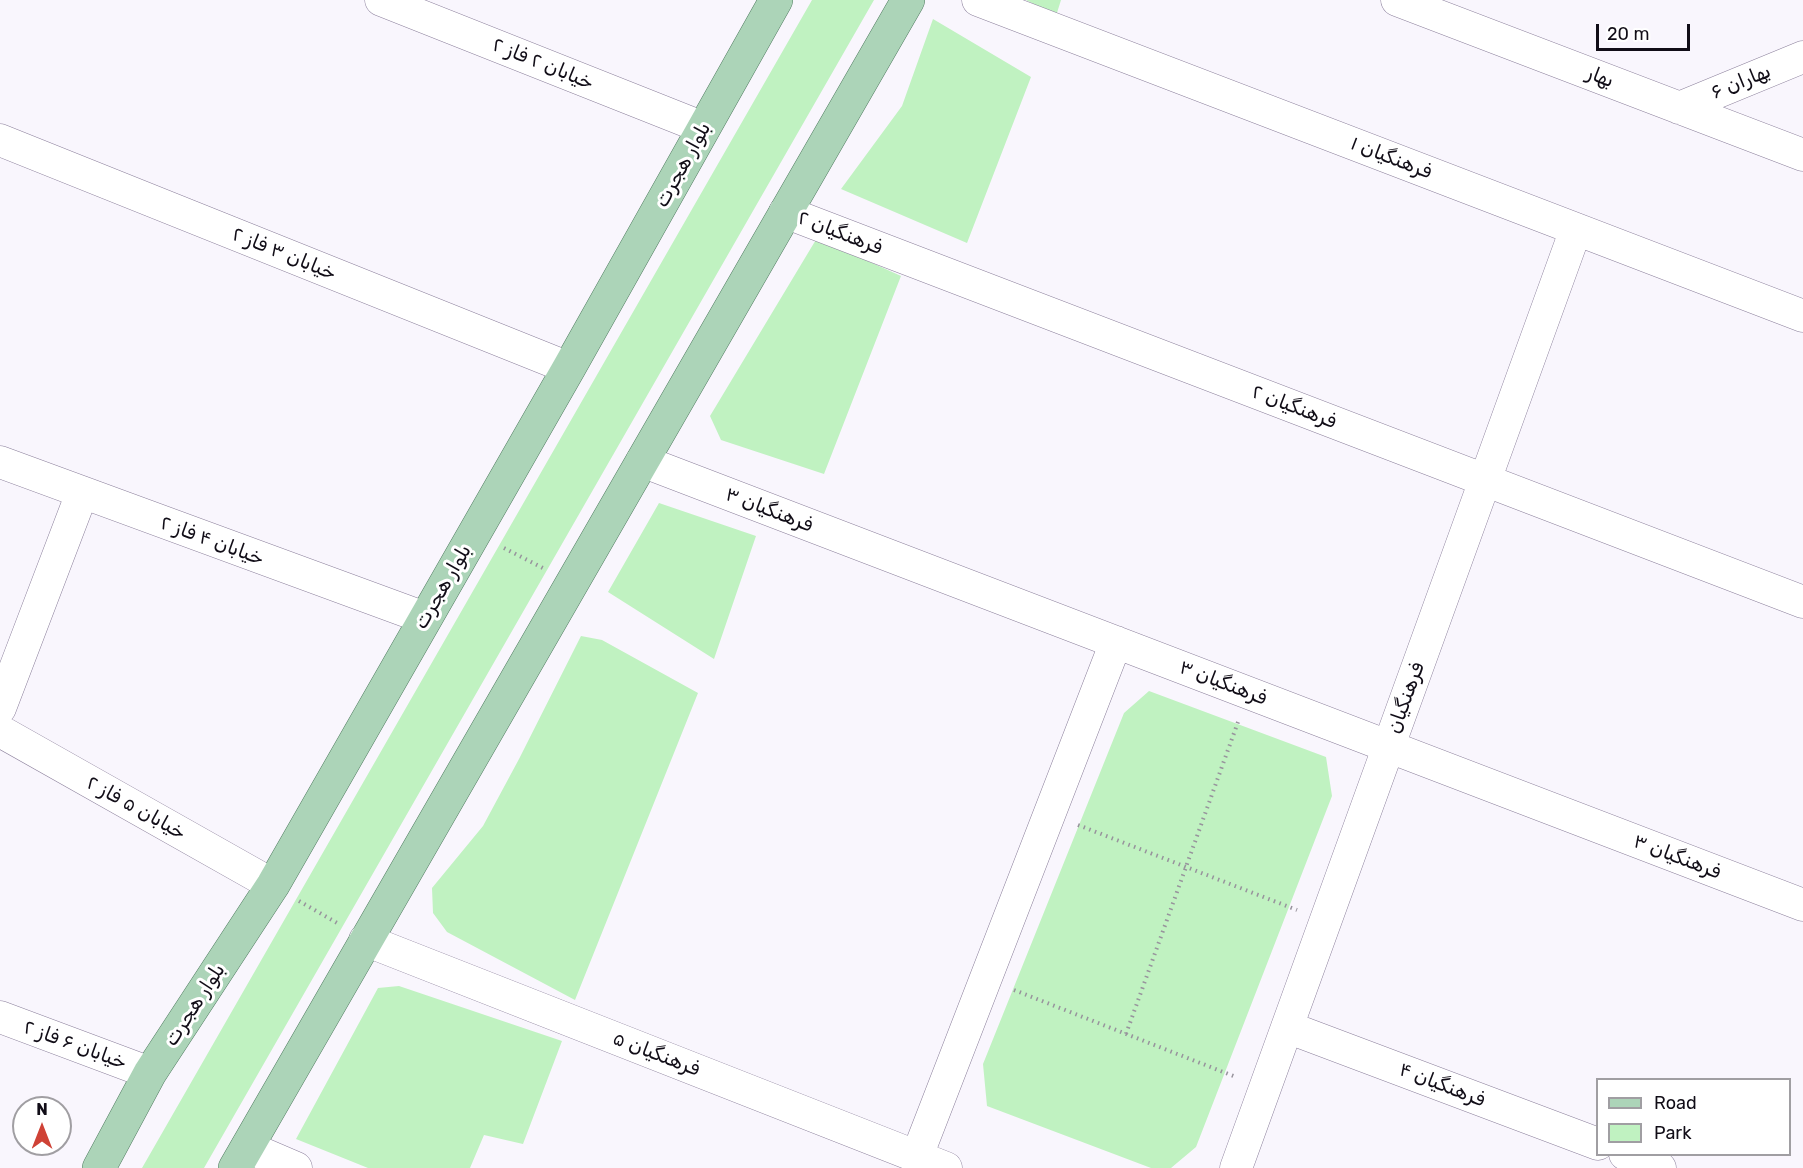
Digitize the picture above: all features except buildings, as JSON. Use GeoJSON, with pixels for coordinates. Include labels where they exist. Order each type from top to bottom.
{"type":"FeatureCollection","features":[{"type":"Feature","properties":{"kind":"main road","name":"بلوار هجرت"},"geometry":{"type":"LineString","coordinates":[[99,1168],[150,1073],[273,885],[569,368],[776,0]]}},
{"type":"Feature","properties":{"kind":"main road"},"geometry":{"type":"LineString","coordinates":[[241,1157],[908,0]]}},
{"type":"Feature","properties":{"kind":"street","name":"خیابان ۲ فاز ۲"},"geometry":{"type":"LineString","coordinates":[[381,0],[704,128]]}},
{"type":"Feature","properties":{"kind":"street","name":"فرهنگیان ۱"},"geometry":{"type":"LineString","coordinates":[[978,0],[1803,316]]}},
{"type":"Feature","properties":{"kind":"street","name":"بهار"},"geometry":{"type":"LineString","coordinates":[[1396,0],[1803,155]]}},
{"type":"Feature","properties":{"kind":"street","name":"بهاران ۶"},"geometry":{"type":"LineString","coordinates":[[1679,108],[1803,57]]}},
{"type":"Feature","properties":{"kind":"street","name":"خیابان ۳ فاز ۲"},"geometry":{"type":"LineString","coordinates":[[0,140],[569,368]]}},
{"type":"Feature","properties":{"kind":"street","name":"فرهنگیان ۲"},"geometry":{"type":"LineString","coordinates":[[785,212],[1803,602]]}},
{"type":"Feature","properties":{"kind":"street","name":"فرهنگیان"},"geometry":{"type":"LineString","coordinates":[[1236,1168],[1576,229]]}},
{"type":"Feature","properties":{"kind":"street","name":"فرهنگیان ۳"},"geometry":{"type":"LineString","coordinates":[[642,461],[1803,905]]}},
{"type":"Feature","properties":{"kind":"street","name":"خیابان ۴ فاز ۲"},"geometry":{"type":"LineString","coordinates":[[0,462],[425,618]]}},
{"type":"Feature","properties":{"kind":"street"},"geometry":{"type":"LineString","coordinates":[[0,708],[82,493]]}},
{"type":"Feature","properties":{"kind":"street"},"geometry":{"type":"LineString","coordinates":[[917,1156],[1116,642]]}},
{"type":"Feature","properties":{"kind":"street","name":"خیابان ۵ فاز ۲"},"geometry":{"type":"LineString","coordinates":[[0,731],[273,885]]}},
{"type":"Feature","properties":{"kind":"street","name":"فرهنگیان ۵"},"geometry":{"type":"LineString","coordinates":[[365,940],[946,1168]]}},
{"type":"Feature","properties":{"kind":"street","name":"خیابان ۶ فاز ۲"},"geometry":{"type":"LineString","coordinates":[[0,1017],[150,1073]]}},
{"type":"Feature","properties":{"kind":"street","name":"فرهنگیان ۴"},"geometry":{"type":"LineString","coordinates":[[1287,1027],[1596,1143]]}},
{"type":"Feature","properties":{"kind":"street"},"geometry":{"type":"LineString","coordinates":[[1628,1156],[1660,1168]]}},
{"type":"Feature","properties":{"kind":"street"},"geometry":{"type":"LineString","coordinates":[[241,1157],[296,1168]]}},
{"type":"Feature","properties":{"kind":"path"},"geometry":{"type":"LineString","coordinates":[[474,532],[572,584]]}},
{"type":"Feature","properties":{"kind":"path"},"geometry":{"type":"LineString","coordinates":[[1125,1034],[1249,693]]}},
{"type":"Feature","properties":{"kind":"path"},"geometry":{"type":"LineString","coordinates":[[1049,814],[1326,921]]}},
{"type":"Feature","properties":{"kind":"path"},"geometry":{"type":"LineString","coordinates":[[273,885],[365,940]]}},
{"type":"Feature","properties":{"kind":"path"},"geometry":{"type":"LineString","coordinates":[[985,979],[1265,1089]]}},
{"type":"Feature","properties":{"kind":"green space"},"geometry":{"type":"Polygon","coordinates":[[[812,0],[874,0],[204,1168],[142,1168],[812,0]]]}},
{"type":"Feature","properties":{"kind":"green space"},"geometry":{"type":"Polygon","coordinates":[[[1026,0],[1061,0],[1056,16],[1026,0]]]}},
{"type":"Feature","properties":{"kind":"green space"},"geometry":{"type":"Polygon","coordinates":[[[933,19],[1031,77],[967,243],[841,189],[902,106],[933,19]]]}},
{"type":"Feature","properties":{"kind":"green space"},"geometry":{"type":"Polygon","coordinates":[[[817,238],[901,276],[824,474],[721,440],[710,416],[817,238]]]}},
{"type":"Feature","properties":{"kind":"green space"},"geometry":{"type":"Polygon","coordinates":[[[659,503],[756,536],[714,659],[608,592],[659,503]]]}},
{"type":"Feature","properties":{"kind":"green space"},"geometry":{"type":"Polygon","coordinates":[[[581,636],[602,640],[698,693],[575,1000],[447,932],[433,913],[432,888],[483,826],[581,636]]]}},
{"type":"Feature","properties":{"kind":"green space"},"geometry":{"type":"Polygon","coordinates":[[[1149,691],[1326,757],[1332,796],[1196,1147],[1171,1168],[1151,1168],[987,1106],[983,1064],[1124,713],[1149,691]]]}},
{"type":"Feature","properties":{"kind":"green space"},"geometry":{"type":"Polygon","coordinates":[[[399,986],[562,1041],[523,1144],[484,1135],[470,1168],[368,1168],[296,1139],[378,988],[399,986]]]}}]}
